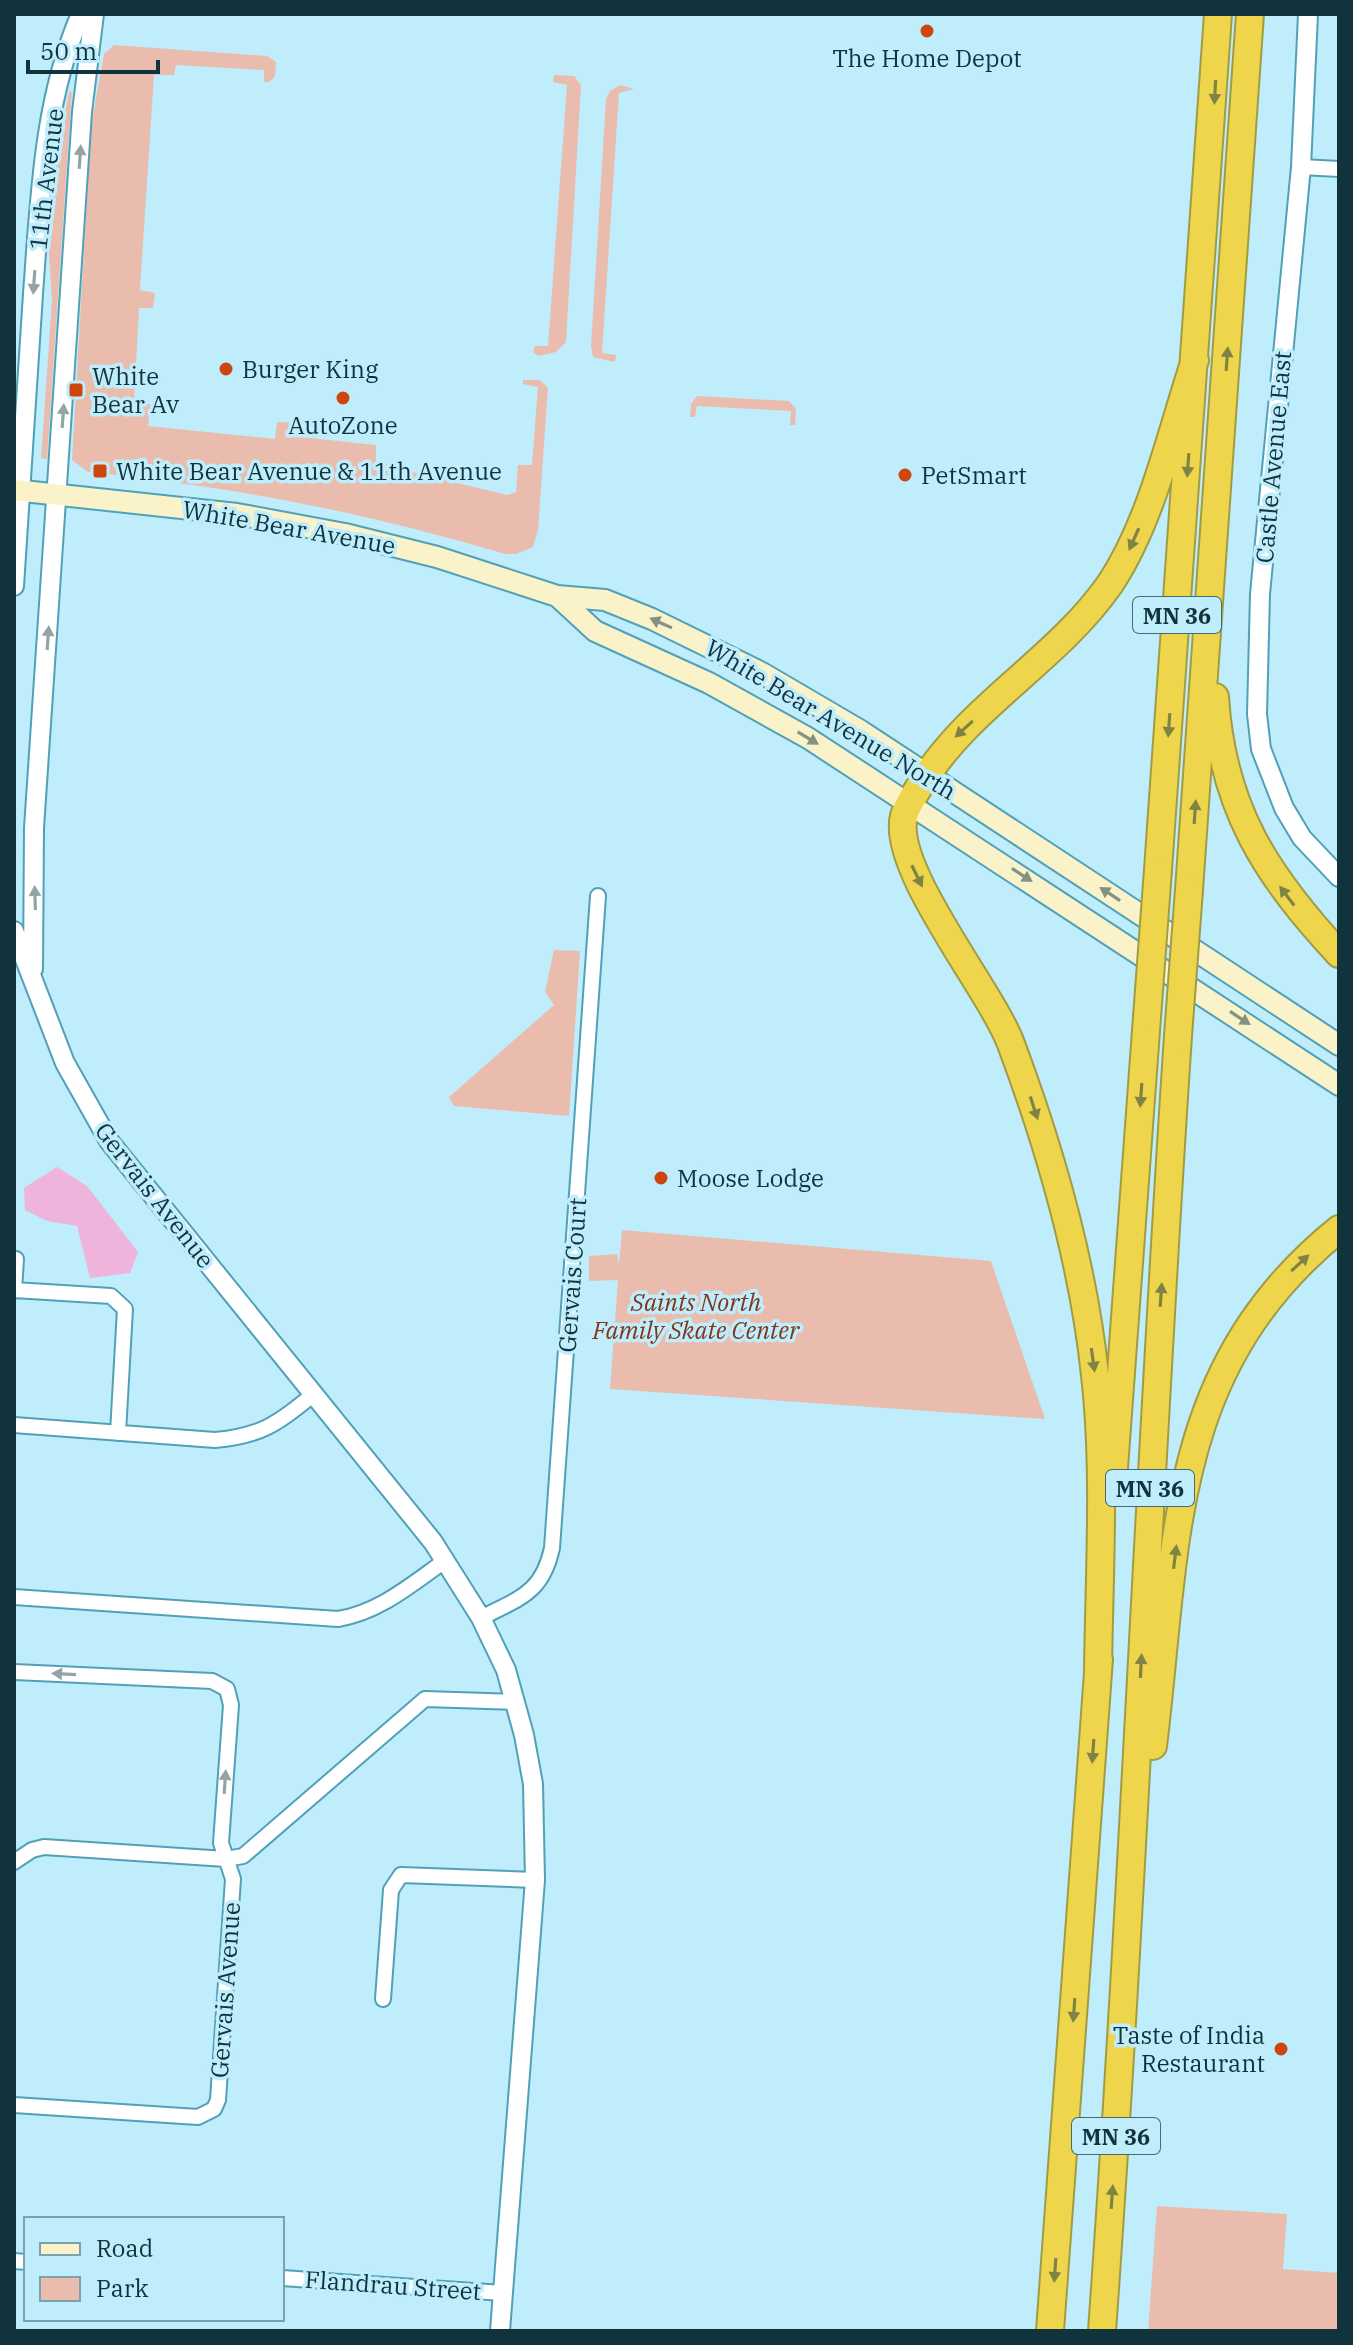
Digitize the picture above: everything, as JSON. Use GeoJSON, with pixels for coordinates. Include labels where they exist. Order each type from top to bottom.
{"type":"FeatureCollection","features":[{"type":"Feature","properties":{"kind":"highway","name":"MN 36"},"geometry":{"type":"LineString","coordinates":[[1050,2331],[1218,14]]}},
{"type":"Feature","properties":{"kind":"highway","name":"MN 36"},"geometry":{"type":"LineString","coordinates":[[1102,2331],[1129,1940],[1156,1365],[1250,14]]}},
{"type":"Feature","properties":{"kind":"highway"},"geometry":{"type":"LineString","coordinates":[[1098,1673],[1096,1377],[1071,1237],[1045,1142],[1008,1035],[921,885],[904,846],[903,819],[949,742],[1062,639],[1110,583],[1142,521],[1195,360]]}},
{"type":"Feature","properties":{"kind":"highway"},"geometry":{"type":"LineString","coordinates":[[1212,577],[1219,738],[1239,811],[1271,873],[1292,903],[1339,954]]}},
{"type":"Feature","properties":{"kind":"highway"},"geometry":{"type":"LineString","coordinates":[[1129,1940],[1180,1519],[1195,1440],[1208,1401],[1243,1333],[1293,1270],[1339,1229]]}},
{"type":"Feature","properties":{"kind":"main road","name":"White Bear Avenue"},"geometry":{"type":"LineString","coordinates":[[17,491],[237,514],[345,534],[437,557],[557,596]]}},
{"type":"Feature","properties":{"kind":"main road","name":"White Bear Avenue North"},"geometry":{"type":"LineString","coordinates":[[557,596],[605,600],[692,637],[795,692],[928,774],[1339,1045]]}},
{"type":"Feature","properties":{"kind":"main road","name":"White Bear Avenue North"},"geometry":{"type":"LineString","coordinates":[[557,596],[595,631],[746,703],[910,803],[1339,1085]]}},
{"type":"Feature","properties":{"kind":"street","name":"11th Avenue"},"geometry":{"type":"LineString","coordinates":[[17,491],[40,192],[52,113],[70,39],[81,14]]}},
{"type":"Feature","properties":{"kind":"street","name":"11th Avenue"},"geometry":{"type":"LineString","coordinates":[[57,494],[82,112],[94,14]]}},
{"type":"Feature","properties":{"kind":"street","name":"Castle Avenue East"},"geometry":{"type":"LineString","coordinates":[[1308,14],[1301,167],[1260,594],[1257,714],[1261,749],[1284,808],[1302,838],[1339,877]]}},
{"type":"Feature","properties":{"kind":"street"},"geometry":{"type":"LineString","coordinates":[[1301,167],[1339,169]]}},
{"type":"Feature","properties":{"kind":"street"},"geometry":{"type":"LineString","coordinates":[[14,586],[17,491]]}},
{"type":"Feature","properties":{"kind":"street","name":"Gervais Avenue"},"geometry":{"type":"LineString","coordinates":[[32,975],[34,828],[57,494]]}},
{"type":"Feature","properties":{"kind":"street","name":"Gervais Court"},"geometry":{"type":"LineString","coordinates":[[481,1618],[537,1588],[548,1568],[552,1548],[598,896]]}},
{"type":"Feature","properties":{"kind":"street","name":"Gervais Avenue"},"geometry":{"type":"LineString","coordinates":[[14,931],[65,1063],[109,1141],[446,1560],[481,1618],[506,1670],[533,1784],[535,1880],[500,2331]]}},
{"type":"Feature","properties":{"kind":"street"},"geometry":{"type":"LineString","coordinates":[[16,1259],[14,1291],[111,1296],[120,1301],[125,1309],[118,1433]]}},
{"type":"Feature","properties":{"kind":"street"},"geometry":{"type":"LineString","coordinates":[[14,1425],[215,1440],[246,1437],[270,1429],[314,1394]]}},
{"type":"Feature","properties":{"kind":"street"},"geometry":{"type":"LineString","coordinates":[[14,1597],[338,1619],[363,1615],[382,1605],[446,1560]]}},
{"type":"Feature","properties":{"kind":"street","name":"Gervais Avenue"},"geometry":{"type":"LineString","coordinates":[[14,1672],[212,1681],[227,1689],[231,1705],[221,1843],[233,1879],[218,2100],[214,2109],[198,2117],[14,2105]]}},
{"type":"Feature","properties":{"kind":"street"},"geometry":{"type":"LineString","coordinates":[[14,1862],[32,1850],[44,1847],[226,1859],[243,1856],[425,1699],[515,1702]]}},
{"type":"Feature","properties":{"kind":"street"},"geometry":{"type":"LineString","coordinates":[[383,1999],[391,1890],[401,1875],[535,1880]]}},
{"type":"Feature","properties":{"kind":"street","name":"Flandrau Street"},"geometry":{"type":"LineString","coordinates":[[284,2278],[503,2293]]}},
{"type":"Feature","properties":{"kind":"green space"},"geometry":{"type":"Polygon","coordinates":[[[114,45],[267,56],[276,62],[275,76],[269,82],[264,82],[264,70],[176,65],[174,75],[154,75],[140,290],[155,293],[153,308],[139,308],[134,402],[150,404],[148,426],[275,439],[277,422],[300,423],[300,437],[376,445],[376,463],[399,464],[404,470],[507,495],[516,492],[518,465],[532,465],[538,387],[523,384],[523,380],[540,380],[548,388],[538,530],[533,547],[516,554],[505,554],[298,503],[195,485],[88,472],[72,460],[91,126],[104,54],[114,45]]]}},
{"type":"Feature","properties":{"kind":"green space"},"geometry":{"type":"Polygon","coordinates":[[[554,75],[574,76],[581,85],[566,342],[556,352],[538,356],[533,352],[535,346],[548,346],[567,85],[553,82],[554,75]]]}},
{"type":"Feature","properties":{"kind":"green space"},"geometry":{"type":"Polygon","coordinates":[[[620,85],[634,89],[619,93],[602,353],[616,355],[615,362],[593,357],[591,346],[606,99],[610,91],[620,85]]]}},
{"type":"Feature","properties":{"kind":"green space"},"geometry":{"type":"Polygon","coordinates":[[[69,91],[72,92],[47,459],[41,458],[52,301],[48,238],[51,194],[69,91]]]}},
{"type":"Feature","properties":{"kind":"green space"},"geometry":{"type":"Polygon","coordinates":[[[697,396],[789,401],[796,409],[795,425],[790,425],[791,411],[697,406],[695,417],[690,417],[691,404],[697,396]]]}},
{"type":"Feature","properties":{"kind":"green space"},"geometry":{"type":"Polygon","coordinates":[[[554,950],[580,951],[569,1116],[454,1106],[449,1097],[554,1005],[545,992],[554,950]]]}},
{"type":"Feature","properties":{"kind":"green space","name":"Saints North Family Skate Center"},"geometry":{"type":"Polygon","coordinates":[[[622,1230],[991,1261],[1045,1419],[610,1389],[618,1280],[589,1281],[589,1256],[617,1254],[619,1265],[622,1230]]]}},
{"type":"Feature","properties":{"kind":"green space"},"geometry":{"type":"Polygon","coordinates":[[[1157,2206],[1287,2214],[1283,2269],[1339,2273],[1339,2331],[1148,2331],[1157,2206]]]}},
{"type":"Feature","properties":{"kind":"shaded area"},"geometry":{"type":"Polygon","coordinates":[[[57,1167],[87,1186],[138,1252],[130,1273],[90,1278],[77,1226],[47,1221],[25,1210],[24,1188],[57,1167]]]}},
{"type":"Feature","properties":{"kind":"place","name":"The Home Depot"},"geometry":{"type":"Point","coordinates":[927,31]}},
{"type":"Feature","properties":{"kind":"place","name":"Burger King"},"geometry":{"type":"Point","coordinates":[226,369]}},
{"type":"Feature","properties":{"kind":"place","name":"White Bear Av"},"geometry":{"type":"Point","coordinates":[76,390]}},
{"type":"Feature","properties":{"kind":"place","name":"AutoZone"},"geometry":{"type":"Point","coordinates":[343,398]}},
{"type":"Feature","properties":{"kind":"place","name":"White Bear Avenue & 11th Avenue"},"geometry":{"type":"Point","coordinates":[100,471]}},
{"type":"Feature","properties":{"kind":"place","name":"PetSmart"},"geometry":{"type":"Point","coordinates":[905,475]}},
{"type":"Feature","properties":{"kind":"place","name":"Moose Lodge"},"geometry":{"type":"Point","coordinates":[661,1178]}},
{"type":"Feature","properties":{"kind":"place","name":"Taste of India Restaurant"},"geometry":{"type":"Point","coordinates":[1281,2049]}}]}
